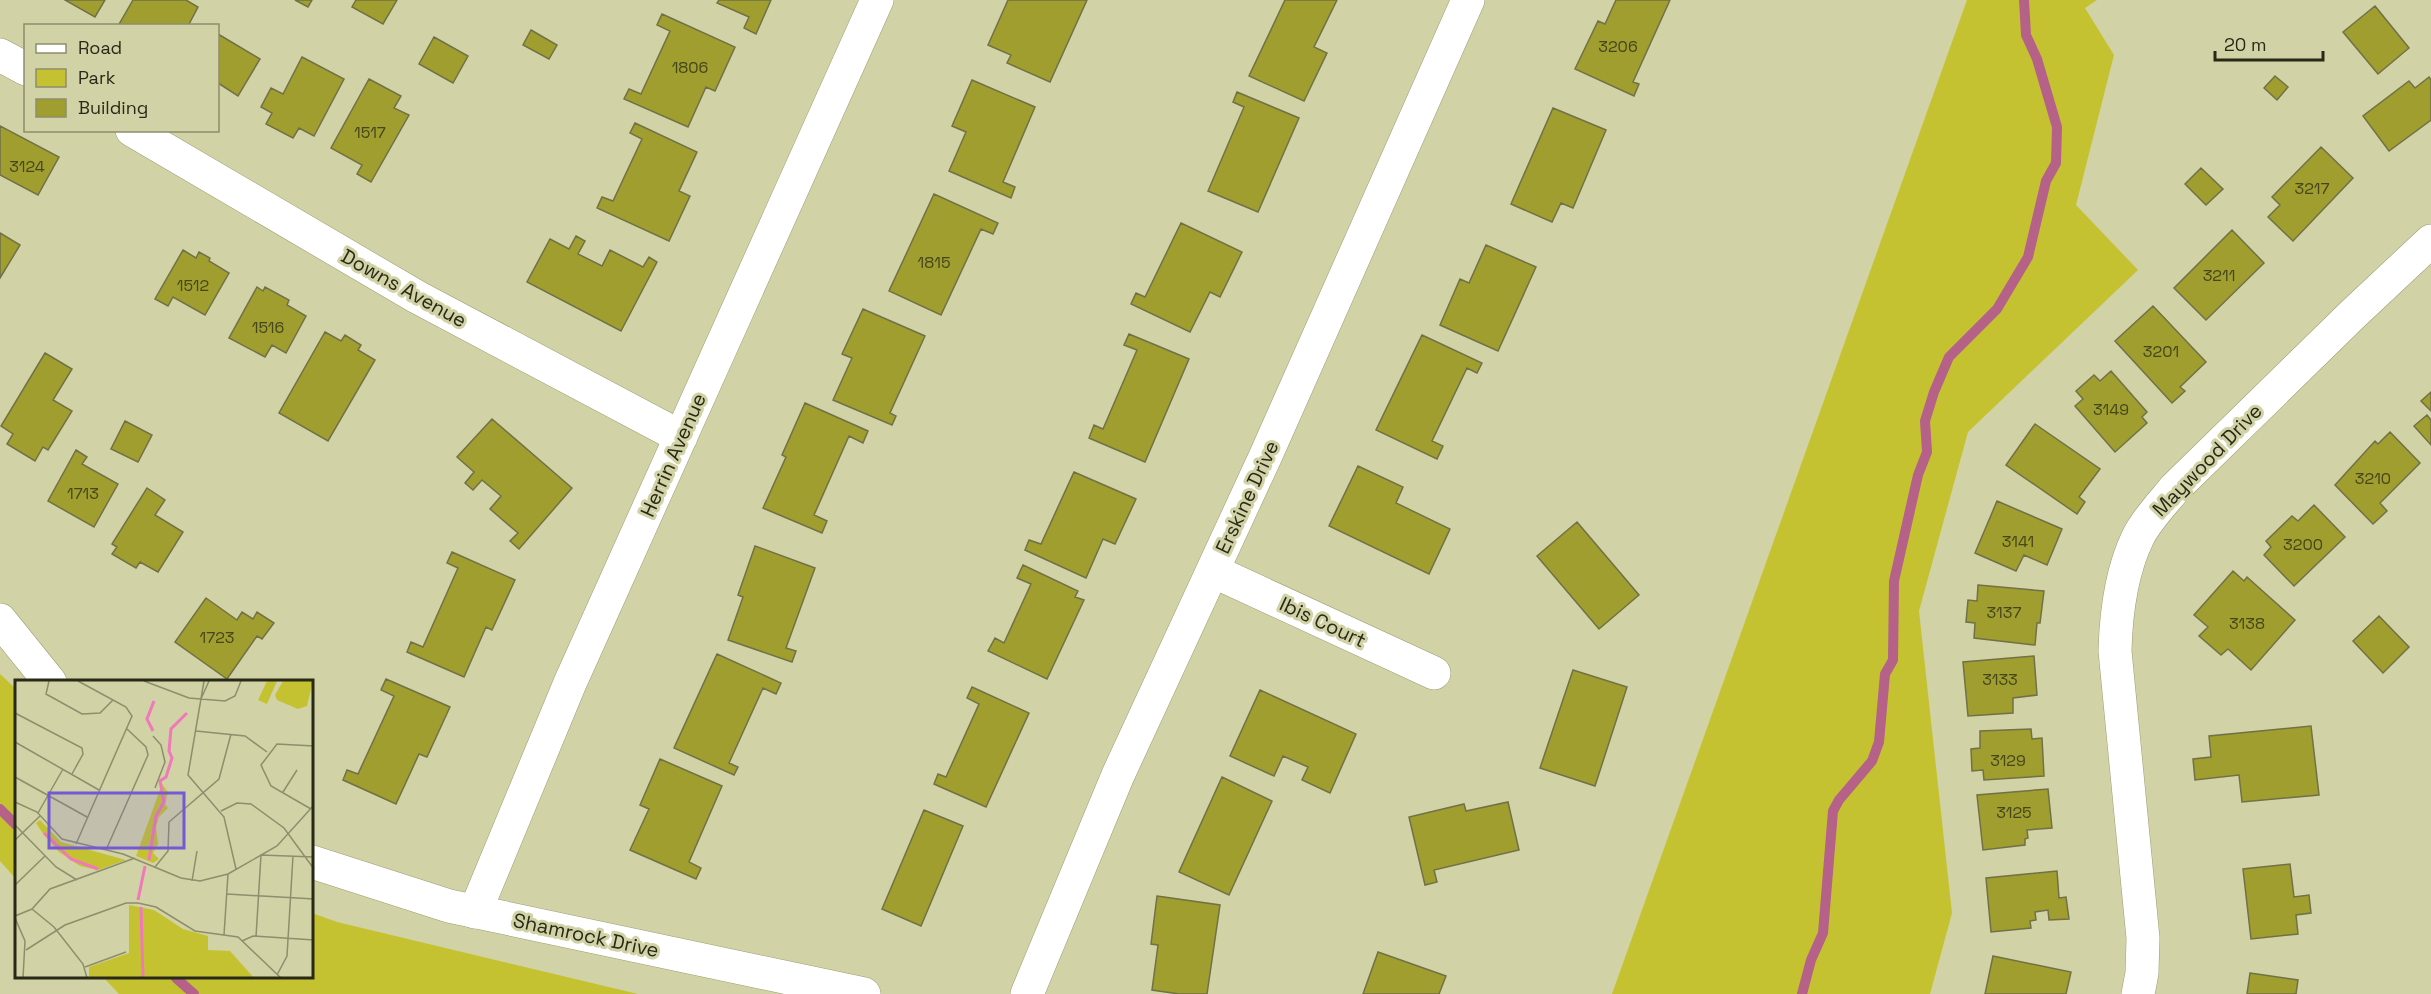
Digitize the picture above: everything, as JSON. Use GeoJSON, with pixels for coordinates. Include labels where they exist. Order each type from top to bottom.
{"type":"FeatureCollection","features":[{"type":"Feature","properties":{"kind":"street","name":"Herrin Avenue"},"geometry":{"type":"LineString","coordinates":[[475,912],[570,683],[877,0]]}},
{"type":"Feature","properties":{"kind":"street","name":"Erskine Drive"},"geometry":{"type":"LineString","coordinates":[[1027,994],[1118,775],[1213,571],[1468,0]]}},
{"type":"Feature","properties":{"kind":"street"},"geometry":{"type":"LineString","coordinates":[[0,55],[24,68]]}},
{"type":"Feature","properties":{"kind":"street","name":"Downs Avenue"},"geometry":{"type":"LineString","coordinates":[[135,132],[417,297],[681,437]]}},
{"type":"Feature","properties":{"kind":"street","name":"Maywood Drive"},"geometry":{"type":"LineString","coordinates":[[2138,994],[2142,973],[2143,938],[2115,651],[2116,622],[2121,590],[2132,552],[2151,516],[2175,488],[2352,315],[2431,242]]}},
{"type":"Feature","properties":{"kind":"street","name":"Ibis Court"},"geometry":{"type":"LineString","coordinates":[[1213,571],[1434,673]]}},
{"type":"Feature","properties":{"kind":"street"},"geometry":{"type":"LineString","coordinates":[[0,620],[48,680]]}},
{"type":"Feature","properties":{"kind":"street","name":"Shamrock Drive"},"geometry":{"type":"LineString","coordinates":[[314,863],[379,885],[475,912],[864,994]]}},
{"type":"Feature","properties":{"kind":"green space"},"geometry":{"type":"Polygon","coordinates":[[[1967,0],[2097,0],[2085,8],[2114,55],[2076,205],[2138,270],[1968,432],[1919,611],[1952,913],[1930,994],[1612,994],[1967,0]]]}},
{"type":"Feature","properties":{"kind":"green space"},"geometry":{"type":"Polygon","coordinates":[[[0,674],[15,688],[15,878],[0,861],[0,674]]]}},
{"type":"Feature","properties":{"kind":"green space"},"geometry":{"type":"Polygon","coordinates":[[[314,914],[337,922],[638,994],[119,994],[105,979],[314,979],[314,914]]]}},
{"type":"Feature","properties":{"kind":"building"},"geometry":{"type":"Polygon","coordinates":[[[65,0],[105,0],[95,17],[65,0]]]}},
{"type":"Feature","properties":{"kind":"building"},"geometry":{"type":"Polygon","coordinates":[[[133,0],[186,0],[198,7],[189,24],[119,24],[133,0]]]}},
{"type":"Feature","properties":{"kind":"building"},"geometry":{"type":"Polygon","coordinates":[[[295,0],[312,0],[308,7],[295,0]]]}},
{"type":"Feature","properties":{"kind":"building"},"geometry":{"type":"Polygon","coordinates":[[[356,0],[397,0],[383,24],[352,7],[356,0]]]}},
{"type":"Feature","properties":{"kind":"building"},"geometry":{"type":"Polygon","coordinates":[[[719,0],[771,0],[756,34],[744,28],[749,17],[717,3],[719,0]]]}},
{"type":"Feature","properties":{"kind":"building"},"geometry":{"type":"Polygon","coordinates":[[[1008,0],[1087,0],[1050,82],[1007,63],[1011,55],[988,45],[1008,0]]]}},
{"type":"Feature","properties":{"kind":"building"},"geometry":{"type":"Polygon","coordinates":[[[1285,0],[1337,0],[1314,47],[1327,53],[1304,101],[1249,76],[1285,0]]]}},
{"type":"Feature","properties":{"kind":"building"},"geometry":{"type":"Polygon","coordinates":[[[1616,0],[1670,0],[1633,82],[1639,84],[1634,96],[1575,69],[1598,21],[1605,24],[1616,0]]]}},
{"type":"Feature","properties":{"kind":"building"},"geometry":{"type":"Polygon","coordinates":[[[2375,6],[2409,48],[2378,74],[2343,32],[2375,6]]]}},
{"type":"Feature","properties":{"kind":"building"},"geometry":{"type":"Polygon","coordinates":[[[662,14],[735,47],[715,91],[706,87],[688,127],[624,99],[629,89],[641,94],[670,31],[657,25],[662,14]]]}},
{"type":"Feature","properties":{"kind":"building"},"geometry":{"type":"Polygon","coordinates":[[[531,30],[557,45],[549,59],[523,45],[531,30]]]}},
{"type":"Feature","properties":{"kind":"building"},"geometry":{"type":"Polygon","coordinates":[[[219,35],[260,59],[238,96],[219,84],[219,35]]]}},
{"type":"Feature","properties":{"kind":"building"},"geometry":{"type":"Polygon","coordinates":[[[434,37],[468,56],[453,83],[419,64],[434,37]]]}},
{"type":"Feature","properties":{"kind":"building"},"geometry":{"type":"Polygon","coordinates":[[[302,57],[344,79],[314,136],[299,128],[293,138],[266,124],[272,113],[261,107],[271,88],[283,94],[302,57]]]}},
{"type":"Feature","properties":{"kind":"building"},"geometry":{"type":"Polygon","coordinates":[[[2275,76],[2288,87],[2277,100],[2264,88],[2275,76]]]}},
{"type":"Feature","properties":{"kind":"building"},"geometry":{"type":"Polygon","coordinates":[[[2429,77],[2431,80],[2431,120],[2389,151],[2363,116],[2409,81],[2415,88],[2429,77]]]}},
{"type":"Feature","properties":{"kind":"building"},"geometry":{"type":"Polygon","coordinates":[[[369,79],[401,96],[394,108],[409,115],[371,182],[357,174],[362,165],[331,148],[369,79]]]}},
{"type":"Feature","properties":{"kind":"building"},"geometry":{"type":"Polygon","coordinates":[[[972,80],[1035,107],[1003,182],[1015,187],[1011,198],[949,171],[966,132],[952,126],[972,80]]]}},
{"type":"Feature","properties":{"kind":"building"},"geometry":{"type":"Polygon","coordinates":[[[1237,92],[1299,118],[1258,212],[1208,191],[1244,107],[1233,102],[1237,92]]]}},
{"type":"Feature","properties":{"kind":"building"},"geometry":{"type":"Polygon","coordinates":[[[1553,108],[1606,130],[1573,208],[1561,203],[1552,222],[1511,204],[1553,108]]]}},
{"type":"Feature","properties":{"kind":"building"},"geometry":{"type":"Polygon","coordinates":[[[635,123],[697,152],[679,191],[690,196],[669,241],[597,208],[602,197],[613,201],[642,139],[630,133],[635,123]]]}},
{"type":"Feature","properties":{"kind":"building"},"geometry":{"type":"Polygon","coordinates":[[[0,126],[59,157],[38,195],[0,175],[0,126]]]}},
{"type":"Feature","properties":{"kind":"building"},"geometry":{"type":"Polygon","coordinates":[[[2321,147],[2353,178],[2293,241],[2268,217],[2280,205],[2272,197],[2321,147]]]}},
{"type":"Feature","properties":{"kind":"building"},"geometry":{"type":"Polygon","coordinates":[[[2201,168],[2223,189],[2206,205],[2185,184],[2201,168]]]}},
{"type":"Feature","properties":{"kind":"building"},"geometry":{"type":"Polygon","coordinates":[[[934,194],[998,223],[993,234],[981,229],[941,315],[889,291],[934,194]]]}},
{"type":"Feature","properties":{"kind":"building"},"geometry":{"type":"Polygon","coordinates":[[[1181,223],[1242,252],[1220,297],[1210,292],[1190,332],[1131,304],[1136,293],[1145,297],[1181,223]]]}},
{"type":"Feature","properties":{"kind":"building"},"geometry":{"type":"Polygon","coordinates":[[[2232,230],[2264,263],[2206,320],[2174,288],[2232,230]]]}},
{"type":"Feature","properties":{"kind":"building"},"geometry":{"type":"Polygon","coordinates":[[[0,233],[20,245],[0,278],[0,233]]]}},
{"type":"Feature","properties":{"kind":"building"},"geometry":{"type":"Polygon","coordinates":[[[576,236],[585,241],[578,254],[602,266],[610,250],[643,267],[649,257],[657,262],[621,331],[527,282],[550,239],[569,249],[576,236]]]}},
{"type":"Feature","properties":{"kind":"building"},"geometry":{"type":"Polygon","coordinates":[[[1486,245],[1536,267],[1498,351],[1440,325],[1460,279],[1469,283],[1486,245]]]}},
{"type":"Feature","properties":{"kind":"building"},"geometry":{"type":"Polygon","coordinates":[[[183,250],[196,258],[199,252],[229,273],[205,315],[173,297],[168,306],[155,299],[183,250]]]}},
{"type":"Feature","properties":{"kind":"building"},"geometry":{"type":"Polygon","coordinates":[[[257,287],[263,291],[265,287],[289,300],[287,305],[306,316],[286,353],[272,345],[265,357],[229,338],[257,287]]]}},
{"type":"Feature","properties":{"kind":"building"},"geometry":{"type":"Polygon","coordinates":[[[2153,306],[2206,362],[2180,387],[2185,391],[2172,403],[2115,341],[2153,306]]]}},
{"type":"Feature","properties":{"kind":"building"},"geometry":{"type":"Polygon","coordinates":[[[863,309],[925,336],[890,413],[896,416],[892,425],[833,400],[852,358],[842,354],[863,309]]]}},
{"type":"Feature","properties":{"kind":"building"},"geometry":{"type":"Polygon","coordinates":[[[325,332],[341,341],[345,335],[361,345],[358,350],[375,360],[328,441],[279,413],[325,332]]]}},
{"type":"Feature","properties":{"kind":"building"},"geometry":{"type":"Polygon","coordinates":[[[1129,334],[1189,359],[1145,462],[1089,438],[1094,425],[1103,429],[1137,350],[1124,345],[1129,334]]]}},
{"type":"Feature","properties":{"kind":"building"},"geometry":{"type":"Polygon","coordinates":[[[1422,335],[1482,363],[1477,373],[1467,368],[1432,441],[1443,446],[1437,459],[1376,430],[1422,335]]]}},
{"type":"Feature","properties":{"kind":"building"},"geometry":{"type":"Polygon","coordinates":[[[45,353],[72,369],[53,400],[72,411],[48,450],[43,447],[35,461],[7,444],[13,434],[1,426],[45,353]]]}},
{"type":"Feature","properties":{"kind":"building"},"geometry":{"type":"Polygon","coordinates":[[[2111,371],[2147,412],[2142,417],[2147,423],[2115,452],[2075,406],[2083,399],[2076,391],[2094,375],[2100,381],[2111,371]]]}},
{"type":"Feature","properties":{"kind":"building"},"geometry":{"type":"Polygon","coordinates":[[[2431,392],[2431,411],[2421,401],[2431,392]]]}},
{"type":"Feature","properties":{"kind":"building"},"geometry":{"type":"Polygon","coordinates":[[[805,403],[868,431],[863,443],[849,436],[814,515],[827,521],[822,533],[763,508],[786,457],[782,455],[805,403]]]}},
{"type":"Feature","properties":{"kind":"building"},"geometry":{"type":"Polygon","coordinates":[[[2427,415],[2431,420],[2431,445],[2414,426],[2427,415]]]}},
{"type":"Feature","properties":{"kind":"building"},"geometry":{"type":"Polygon","coordinates":[[[492,419],[572,488],[519,549],[510,541],[518,533],[490,509],[501,496],[482,480],[473,490],[465,483],[474,472],[457,457],[492,419]]]}},
{"type":"Feature","properties":{"kind":"building"},"geometry":{"type":"Polygon","coordinates":[[[125,421],[152,435],[138,462],[111,449],[125,421]]]}},
{"type":"Feature","properties":{"kind":"building"},"geometry":{"type":"Polygon","coordinates":[[[2035,424],[2100,469],[2079,497],[2085,502],[2077,514],[2006,465],[2035,424]]]}},
{"type":"Feature","properties":{"kind":"building"},"geometry":{"type":"Polygon","coordinates":[[[2390,432],[2420,463],[2380,503],[2387,511],[2373,524],[2335,485],[2375,441],[2378,444],[2390,432]]]}},
{"type":"Feature","properties":{"kind":"building"},"geometry":{"type":"Polygon","coordinates":[[[76,450],[87,457],[82,464],[118,484],[94,527],[48,501],[76,450]]]}},
{"type":"Feature","properties":{"kind":"building"},"geometry":{"type":"Polygon","coordinates":[[[1358,466],[1403,487],[1396,503],[1450,529],[1429,574],[1329,526],[1358,466]]]}},
{"type":"Feature","properties":{"kind":"building"},"geometry":{"type":"Polygon","coordinates":[[[1074,472],[1136,499],[1115,544],[1103,539],[1086,578],[1025,550],[1029,540],[1041,544],[1074,472]]]}},
{"type":"Feature","properties":{"kind":"building"},"geometry":{"type":"Polygon","coordinates":[[[147,488],[165,500],[155,515],[183,532],[158,572],[140,562],[136,568],[112,554],[117,547],[112,544],[147,488]]]}},
{"type":"Feature","properties":{"kind":"building"},"geometry":{"type":"Polygon","coordinates":[[[1997,501],[2062,529],[2047,565],[2024,555],[2016,571],[1975,553],[1997,501]]]}},
{"type":"Feature","properties":{"kind":"building"},"geometry":{"type":"Polygon","coordinates":[[[2314,505],[2345,537],[2294,586],[2264,555],[2271,547],[2266,541],[2292,516],[2298,521],[2314,505]]]}},
{"type":"Feature","properties":{"kind":"building"},"geometry":{"type":"Polygon","coordinates":[[[1577,522],[1639,595],[1599,629],[1537,556],[1577,522]]]}},
{"type":"Feature","properties":{"kind":"building"},"geometry":{"type":"Polygon","coordinates":[[[755,546],[815,568],[786,648],[796,651],[792,662],[728,640],[743,597],[738,595],[755,546]]]}},
{"type":"Feature","properties":{"kind":"building"},"geometry":{"type":"Polygon","coordinates":[[[452,552],[515,580],[492,630],[486,627],[464,677],[407,652],[411,642],[423,647],[458,568],[447,563],[452,552]]]}},
{"type":"Feature","properties":{"kind":"building"},"geometry":{"type":"Polygon","coordinates":[[[1023,565],[1078,591],[1075,597],[1084,600],[1047,679],[988,651],[995,638],[1004,643],[1031,584],[1017,578],[1023,565]]]}},
{"type":"Feature","properties":{"kind":"building"},"geometry":{"type":"Polygon","coordinates":[[[2233,571],[2244,581],[2247,577],[2295,620],[2251,670],[2228,649],[2221,655],[2199,636],[2208,627],[2194,615],[2233,571]]]}},
{"type":"Feature","properties":{"kind":"building"},"geometry":{"type":"Polygon","coordinates":[[[1978,585],[2044,591],[2035,645],[1974,638],[1975,623],[1966,622],[1968,600],[1977,601],[1978,585]]]}},
{"type":"Feature","properties":{"kind":"building"},"geometry":{"type":"Polygon","coordinates":[[[206,598],[237,620],[242,612],[253,619],[257,612],[274,623],[262,639],[257,636],[227,679],[175,642],[206,598]]]}},
{"type":"Feature","properties":{"kind":"building"},"geometry":{"type":"Polygon","coordinates":[[[2379,616],[2409,647],[2383,673],[2353,641],[2379,616]]]}},
{"type":"Feature","properties":{"kind":"building"},"geometry":{"type":"Polygon","coordinates":[[[717,654],[781,683],[776,694],[763,688],[729,763],[738,767],[734,775],[674,748],[717,654]]]}},
{"type":"Feature","properties":{"kind":"building"},"geometry":{"type":"Polygon","coordinates":[[[2034,656],[2037,695],[2013,698],[2013,713],[1968,716],[1963,662],[2034,656]]]}},
{"type":"Feature","properties":{"kind":"building"},"geometry":{"type":"Polygon","coordinates":[[[1573,670],[1627,687],[1595,786],[1540,768],[1573,670]]]}},
{"type":"Feature","properties":{"kind":"building"},"geometry":{"type":"Polygon","coordinates":[[[386,679],[450,707],[427,757],[419,754],[396,804],[343,780],[347,770],[358,774],[394,696],[381,690],[386,679]]]}},
{"type":"Feature","properties":{"kind":"building"},"geometry":{"type":"Polygon","coordinates":[[[972,687],[1029,713],[986,807],[934,784],[938,774],[946,777],[979,704],[967,698],[972,687]]]}},
{"type":"Feature","properties":{"kind":"building"},"geometry":{"type":"Polygon","coordinates":[[[1260,690],[1356,734],[1330,793],[1302,780],[1308,767],[1283,756],[1274,776],[1230,756],[1260,690]]]}},
{"type":"Feature","properties":{"kind":"building"},"geometry":{"type":"Polygon","coordinates":[[[2311,726],[2319,795],[2242,802],[2239,775],[2195,780],[2193,759],[2211,757],[2209,736],[2311,726]]]}},
{"type":"Feature","properties":{"kind":"building"},"geometry":{"type":"Polygon","coordinates":[[[2031,729],[2032,739],[2042,738],[2044,776],[1984,780],[1983,770],[1972,771],[1971,749],[1980,748],[1980,731],[2031,729]]]}},
{"type":"Feature","properties":{"kind":"building"},"geometry":{"type":"Polygon","coordinates":[[[660,759],[722,786],[689,862],[701,868],[696,879],[630,850],[649,809],[640,805],[660,759]]]}},
{"type":"Feature","properties":{"kind":"building"},"geometry":{"type":"Polygon","coordinates":[[[1222,777],[1272,801],[1229,895],[1179,872],[1222,777]]]}},
{"type":"Feature","properties":{"kind":"building"},"geometry":{"type":"Polygon","coordinates":[[[2048,789],[2052,828],[2027,830],[2028,838],[2025,839],[2025,845],[1983,850],[1977,795],[2048,789]]]}},
{"type":"Feature","properties":{"kind":"building"},"geometry":{"type":"Polygon","coordinates":[[[1508,802],[1519,850],[1434,870],[1437,882],[1425,885],[1409,817],[1464,804],[1466,811],[1508,802]]]}},
{"type":"Feature","properties":{"kind":"building"},"geometry":{"type":"Polygon","coordinates":[[[924,810],[963,826],[921,926],[882,909],[924,810]]]}},
{"type":"Feature","properties":{"kind":"building"},"geometry":{"type":"Polygon","coordinates":[[[2290,864],[2294,897],[2309,895],[2311,913],[2296,915],[2298,934],[2251,939],[2243,869],[2290,864]]]}},
{"type":"Feature","properties":{"kind":"building"},"geometry":{"type":"Polygon","coordinates":[[[2057,871],[2059,898],[2066,897],[2069,919],[2049,920],[2048,910],[2035,912],[2036,920],[2030,921],[2031,928],[1991,932],[1986,878],[2057,871]]]}},
{"type":"Feature","properties":{"kind":"building"},"geometry":{"type":"Polygon","coordinates":[[[1157,896],[1220,905],[1207,994],[1179,994],[1152,990],[1158,945],[1151,944],[1157,896]]]}},
{"type":"Feature","properties":{"kind":"building"},"geometry":{"type":"Polygon","coordinates":[[[1378,952],[1446,976],[1439,994],[1363,994],[1378,952]]]}},
{"type":"Feature","properties":{"kind":"building"},"geometry":{"type":"Polygon","coordinates":[[[1993,956],[2071,972],[2066,994],[1985,994],[1993,956]]]}},
{"type":"Feature","properties":{"kind":"building"},"geometry":{"type":"Polygon","coordinates":[[[2250,973],[2298,980],[2296,994],[2247,994],[2250,973]]]}},
{"type":"Feature","properties":{"kind":"waterway"},"geometry":{"type":"LineString","coordinates":[[1802,994],[1811,960],[1823,933],[1833,811],[1839,800],[1872,761],[1879,742],[1885,674],[1893,660],[1894,581],[1918,475],[1927,452],[1925,421],[1949,357],[1997,309],[2028,257],[2046,181],[2056,163],[2057,127],[2037,59],[2026,35],[2024,0]]}},
{"type":"Feature","properties":{"kind":"waterway"},"geometry":{"type":"LineString","coordinates":[[0,809],[15,824]]}},
{"type":"Feature","properties":{"kind":"waterway"},"geometry":{"type":"LineString","coordinates":[[177,979],[194,994]]}}]}
